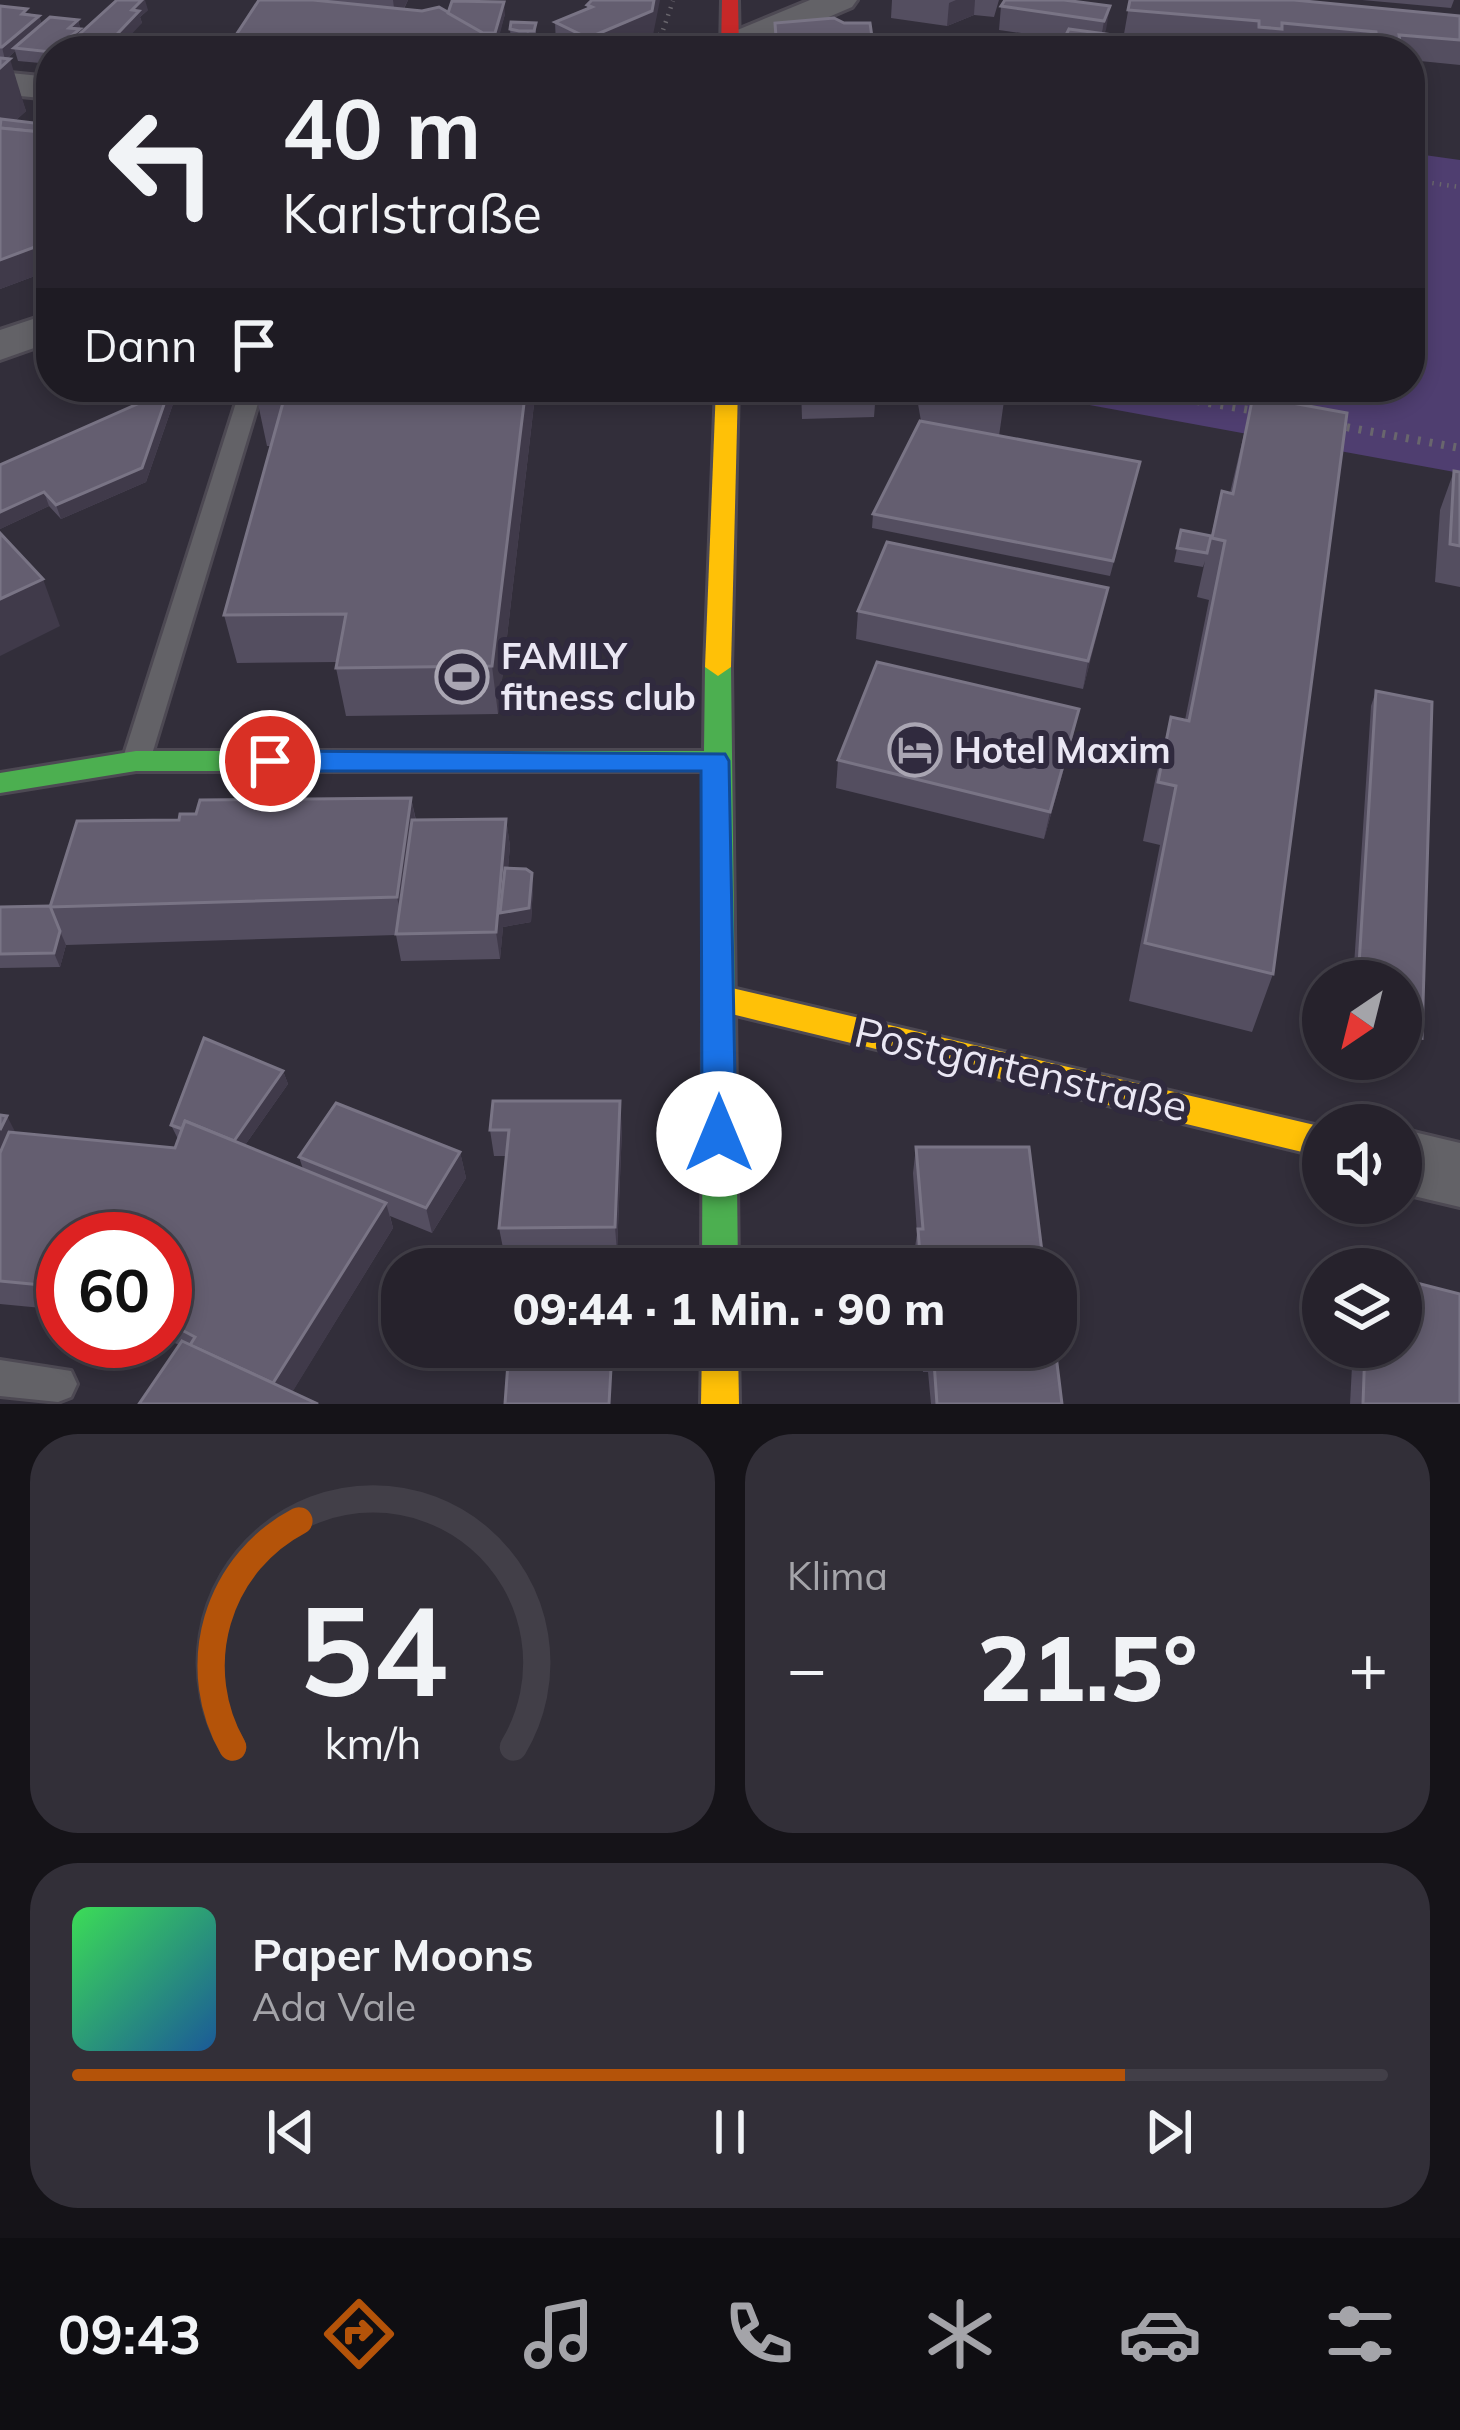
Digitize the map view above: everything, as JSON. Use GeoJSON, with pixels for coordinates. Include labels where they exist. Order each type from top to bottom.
{"type":"FeatureCollection","features":[{"type":"Feature","properties":{"kind":"main road"},"geometry":{"type":"LineString","coordinates":[[727,36],[730,0]]}},
{"type":"Feature","properties":{"kind":"main road"},"geometry":{"type":"LineString","coordinates":[[720,1248],[715,761],[727,402]]}},
{"type":"Feature","properties":{"kind":"main road"},"geometry":{"type":"LineString","coordinates":[[0,783],[136,761],[715,761]]}},
{"type":"Feature","properties":{"kind":"main road","name":"Postgartenstraße"},"geometry":{"type":"LineString","coordinates":[[719,998],[1302,1137]]}},
{"type":"Feature","properties":{"kind":"main road"},"geometry":{"type":"LineString","coordinates":[[720,1368],[720,1404]]}},
{"type":"Feature","properties":{"kind":"street"},"geometry":{"type":"LineString","coordinates":[[758,36],[840,0]]}},
{"type":"Feature","properties":{"kind":"street"},"geometry":{"type":"LineString","coordinates":[[0,83],[36,87]]}},
{"type":"Feature","properties":{"kind":"street"},"geometry":{"type":"LineString","coordinates":[[0,346],[36,332]]}},
{"type":"Feature","properties":{"kind":"street"},"geometry":{"type":"LineString","coordinates":[[1422,1166],[1460,1175]]}},
{"type":"Feature","properties":{"kind":"lane"},"geometry":{"type":"LineString","coordinates":[[136,761],[247,402]]}},
{"type":"Feature","properties":{"kind":"lane"},"geometry":{"type":"LineString","coordinates":[[0,1378],[58,1384]]}},
{"type":"Feature","properties":{"kind":"path"},"geometry":{"type":"LineString","coordinates":[[658,36],[666,31],[673,0]]}},
{"type":"Feature","properties":{"kind":"path"},"geometry":{"type":"LineString","coordinates":[[1425,182],[1460,187]]}},
{"type":"Feature","properties":{"kind":"path"},"geometry":{"type":"LineString","coordinates":[[1214,402],[1268,410],[1259,402]]}},
{"type":"Feature","properties":{"kind":"path"},"geometry":{"type":"LineString","coordinates":[[1330,424],[1460,448]]}},
{"type":"Feature","properties":{"kind":"shaded area"},"geometry":{"type":"Polygon","coordinates":[[[1425,155],[1460,160],[1460,473],[1073,402],[1425,402],[1425,155]]]}},
{"type":"Feature","properties":{"kind":"building"},"geometry":{"type":"Polygon","coordinates":[[[117,0],[142,0],[132,10],[139,11],[115,36],[77,36],[117,0]]]}},
{"type":"Feature","properties":{"kind":"building"},"geometry":{"type":"Polygon","coordinates":[[[259,0],[313,0],[422,11],[439,7],[490,36],[245,36],[236,35],[259,0]]]}},
{"type":"Feature","properties":{"kind":"building"},"geometry":{"type":"Polygon","coordinates":[[[592,0],[654,0],[652,11],[593,36],[555,22],[592,7],[587,5],[592,0]]]}},
{"type":"Feature","properties":{"kind":"building"},"geometry":{"type":"Polygon","coordinates":[[[1005,0],[1110,6],[1104,21],[1001,6],[1005,0]]]}},
{"type":"Feature","properties":{"kind":"building"},"geometry":{"type":"Polygon","coordinates":[[[1130,0],[1294,0],[1460,16],[1460,40],[1377,36],[1376,32],[1282,23],[1282,29],[1259,27],[1259,21],[1128,10],[1130,0]]]}},
{"type":"Feature","properties":{"kind":"building"},"geometry":{"type":"Polygon","coordinates":[[[452,1],[504,2],[495,33],[483,33],[448,13],[452,1]]]}},
{"type":"Feature","properties":{"kind":"building"},"geometry":{"type":"Polygon","coordinates":[[[0,6],[27,9],[22,14],[39,16],[2,47],[0,47],[0,6]]]}},
{"type":"Feature","properties":{"kind":"building"},"geometry":{"type":"Polygon","coordinates":[[[50,17],[78,20],[69,28],[80,29],[71,36],[36,36],[36,50],[14,48],[50,17]]]}},
{"type":"Feature","properties":{"kind":"building"},"geometry":{"type":"Polygon","coordinates":[[[834,18],[870,23],[872,36],[776,36],[775,23],[834,18]]]}},
{"type":"Feature","properties":{"kind":"building"},"geometry":{"type":"Polygon","coordinates":[[[511,22],[536,23],[534,31],[519,31],[510,29],[511,22]]]}},
{"type":"Feature","properties":{"kind":"building"},"geometry":{"type":"Polygon","coordinates":[[[1069,29],[1120,36],[1066,36],[1069,29]]]}},
{"type":"Feature","properties":{"kind":"building"},"geometry":{"type":"Polygon","coordinates":[[[1,119],[36,123],[36,132],[0,128],[1,119]]]}},
{"type":"Feature","properties":{"kind":"building"},"geometry":{"type":"Polygon","coordinates":[[[0,128],[36,132],[36,247],[0,260],[0,128]]]}},
{"type":"Feature","properties":{"kind":"building"},"geometry":{"type":"Polygon","coordinates":[[[142,402],[165,402],[142,468],[56,505],[44,492],[0,512],[0,465],[142,402]]]}},
{"type":"Feature","properties":{"kind":"building"},"geometry":{"type":"Polygon","coordinates":[[[283,402],[524,402],[492,666],[336,668],[346,614],[224,615],[283,402]]]}},
{"type":"Feature","properties":{"kind":"building"},"geometry":{"type":"Polygon","coordinates":[[[1252,402],[1286,402],[1347,413],[1273,974],[1145,943],[1176,786],[1158,782],[1171,717],[1189,721],[1225,541],[1212,538],[1222,491],[1233,494],[1252,402]]]}},
{"type":"Feature","properties":{"kind":"building"},"geometry":{"type":"Polygon","coordinates":[[[920,421],[1140,462],[1113,561],[873,514],[920,421]]]}},
{"type":"Feature","properties":{"kind":"building"},"geometry":{"type":"Polygon","coordinates":[[[1454,471],[1460,472],[1460,546],[1450,544],[1454,471]]]}},
{"type":"Feature","properties":{"kind":"building"},"geometry":{"type":"Polygon","coordinates":[[[1181,530],[1211,536],[1207,553],[1177,548],[1181,530]]]}},
{"type":"Feature","properties":{"kind":"building"},"geometry":{"type":"Polygon","coordinates":[[[0,533],[43,579],[0,599],[0,533]]]}},
{"type":"Feature","properties":{"kind":"building"},"geometry":{"type":"Polygon","coordinates":[[[887,542],[1108,588],[1088,661],[858,611],[887,542]]]}},
{"type":"Feature","properties":{"kind":"building"},"geometry":{"type":"Polygon","coordinates":[[[877,662],[1079,709],[1050,812],[838,760],[877,662]]]}},
{"type":"Feature","properties":{"kind":"building"},"geometry":{"type":"Polygon","coordinates":[[[1376,691],[1432,702],[1422,1038],[1422,960],[1359,960],[1376,691]]]}},
{"type":"Feature","properties":{"kind":"building"},"geometry":{"type":"Polygon","coordinates":[[[411,798],[397,897],[50,907],[77,821],[179,820],[180,814],[196,814],[200,800],[411,798]]]}},
{"type":"Feature","properties":{"kind":"building"},"geometry":{"type":"Polygon","coordinates":[[[506,819],[496,932],[396,934],[412,820],[506,819]]]}},
{"type":"Feature","properties":{"kind":"building"},"geometry":{"type":"Polygon","coordinates":[[[505,868],[532,873],[529,908],[500,913],[505,868]]]}},
{"type":"Feature","properties":{"kind":"building"},"geometry":{"type":"Polygon","coordinates":[[[50,906],[60,931],[54,953],[0,954],[0,907],[50,906]]]}},
{"type":"Feature","properties":{"kind":"building"},"geometry":{"type":"Polygon","coordinates":[[[204,1038],[283,1071],[234,1141],[185,1121],[182,1129],[171,1125],[204,1038]]]}},
{"type":"Feature","properties":{"kind":"building"},"geometry":{"type":"Polygon","coordinates":[[[493,1101],[620,1101],[615,1227],[499,1228],[509,1130],[490,1130],[493,1101]]]}},
{"type":"Feature","properties":{"kind":"building"},"geometry":{"type":"Polygon","coordinates":[[[336,1103],[460,1152],[426,1208],[299,1157],[336,1103]]]}},
{"type":"Feature","properties":{"kind":"building"},"geometry":{"type":"Polygon","coordinates":[[[185,1121],[386,1203],[273,1383],[192,1346],[192,1212],[36,1212],[36,1284],[0,1281],[0,1153],[9,1132],[175,1148],[185,1121]]]}},
{"type":"Feature","properties":{"kind":"building"},"geometry":{"type":"Polygon","coordinates":[[[916,1147],[1029,1147],[1042,1248],[919,1248],[918,1229],[923,1229],[916,1147]]]}},
{"type":"Feature","properties":{"kind":"building"},"geometry":{"type":"Polygon","coordinates":[[[1422,1284],[1460,1294],[1460,1404],[1363,1404],[1364,1368],[1422,1368],[1422,1284]]]}},
{"type":"Feature","properties":{"kind":"building"},"geometry":{"type":"Polygon","coordinates":[[[192,1346],[318,1404],[139,1404],[164,1368],[192,1368],[192,1346]]]}},
{"type":"Feature","properties":{"kind":"building"},"geometry":{"type":"Polygon","coordinates":[[[508,1368],[611,1368],[609,1404],[505,1404],[508,1368]]]}},
{"type":"Feature","properties":{"kind":"building"},"geometry":{"type":"Polygon","coordinates":[[[934,1368],[1058,1368],[1062,1404],[937,1404],[934,1368]]]}},
{"type":"Feature","properties":{"kind":"traffic: fast"},"geometry":{"type":"LineString","coordinates":[[718,667],[720,1248]]}},
{"type":"Feature","properties":{"kind":"traffic: fast"},"geometry":{"type":"LineString","coordinates":[[0,783],[136,761],[715,761]]}},
{"type":"Feature","properties":{"kind":"traffic: slow"},"geometry":{"type":"LineString","coordinates":[[718,667],[727,402]]}},
{"type":"Feature","properties":{"kind":"traffic: slow"},"geometry":{"type":"LineString","coordinates":[[719,998],[1302,1137]]}},
{"type":"Feature","properties":{"kind":"traffic: slow"},"geometry":{"type":"LineString","coordinates":[[720,1368],[720,1404]]}},
{"type":"Feature","properties":{"kind":"traffic: jam"},"geometry":{"type":"LineString","coordinates":[[730,0],[730,36]]}},
{"type":"Feature","properties":{"kind":"place","name":"FAMILY fitness club"},"geometry":{"type":"Point","coordinates":[462,677]}},
{"type":"Feature","properties":{"kind":"place","name":"Hotel Maxim"},"geometry":{"type":"Point","coordinates":[915,750]}},
{"type":"Feature","properties":{"kind":"route"},"geometry":{"type":"LineString","coordinates":[[270,761],[715,761],[719,1134]]}}]}
